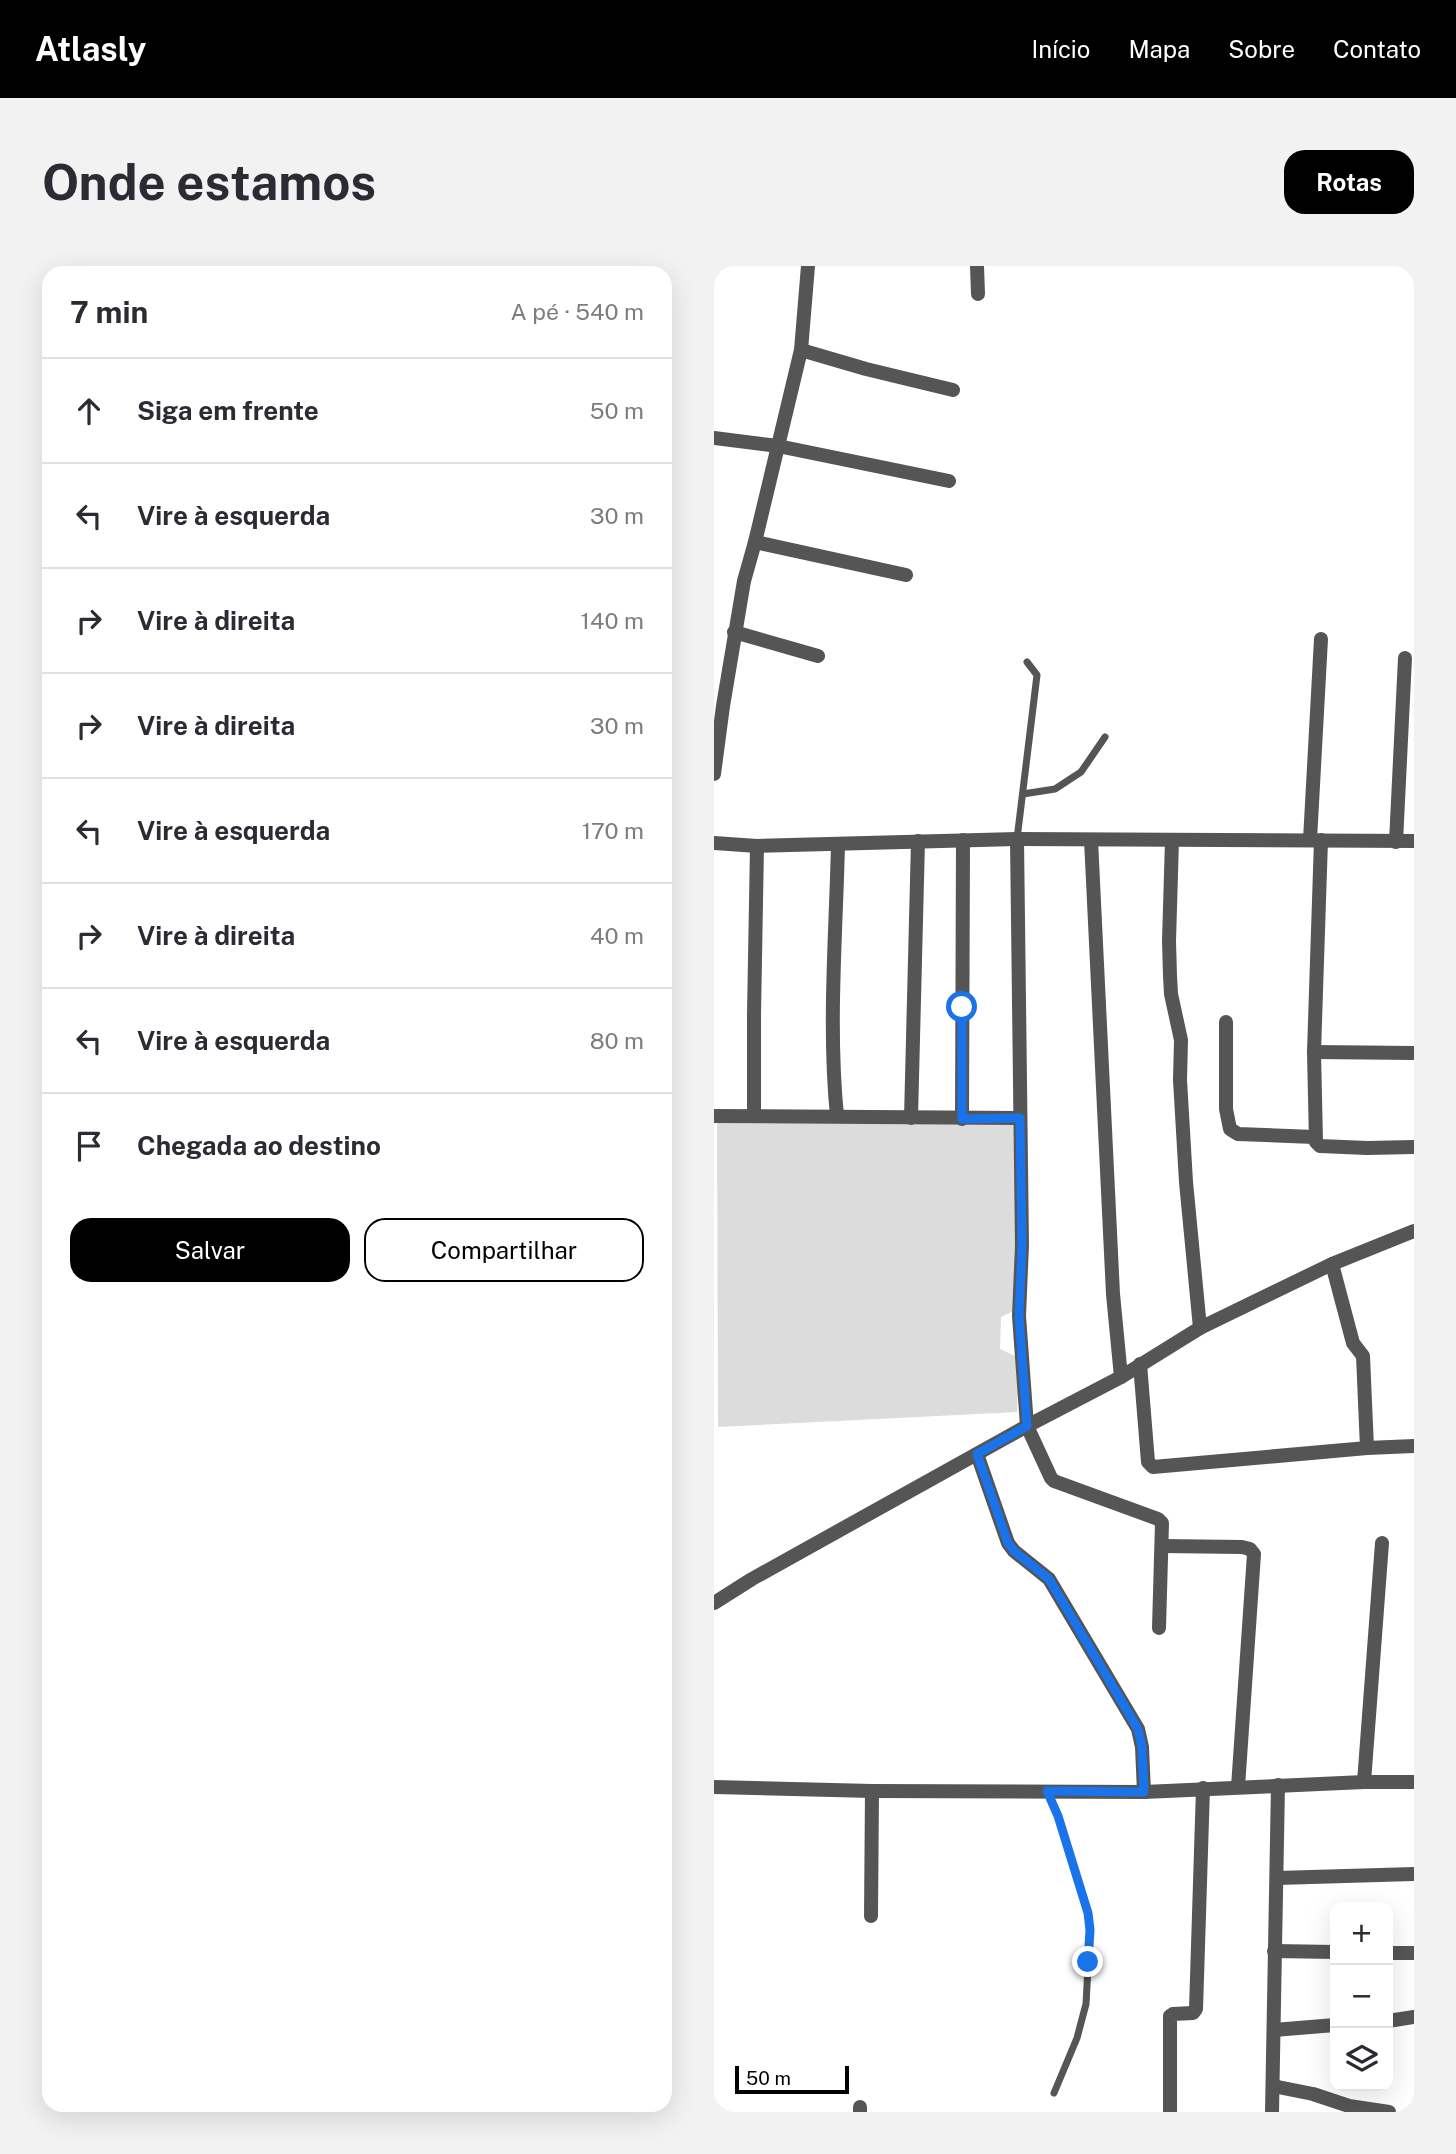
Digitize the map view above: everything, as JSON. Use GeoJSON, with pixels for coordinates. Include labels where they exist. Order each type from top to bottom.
{"type":"FeatureCollection","features":[{"type":"Feature","properties":{"kind":"street"},"geometry":{"type":"LineString","coordinates":[[714,774],[744,580],[801,350],[808,266]]}},
{"type":"Feature","properties":{"kind":"street"},"geometry":{"type":"LineString","coordinates":[[977,266],[978,294]]}},
{"type":"Feature","properties":{"kind":"street"},"geometry":{"type":"LineString","coordinates":[[801,350],[953,390]]}},
{"type":"Feature","properties":{"kind":"street"},"geometry":{"type":"LineString","coordinates":[[714,438],[778,446],[949,481]]}},
{"type":"Feature","properties":{"kind":"street"},"geometry":{"type":"LineString","coordinates":[[755,542],[906,575]]}},
{"type":"Feature","properties":{"kind":"street"},"geometry":{"type":"LineString","coordinates":[[734,632],[818,656]]}},
{"type":"Feature","properties":{"kind":"street"},"geometry":{"type":"LineString","coordinates":[[1321,639],[1316,840],[1314,1137],[1320,1146],[1414,1147]]}},
{"type":"Feature","properties":{"kind":"street"},"geometry":{"type":"LineString","coordinates":[[1396,842],[1405,658]]}},
{"type":"Feature","properties":{"kind":"street"},"geometry":{"type":"LineString","coordinates":[[714,843],[757,846],[1017,839],[1414,841]]}},
{"type":"Feature","properties":{"kind":"street"},"geometry":{"type":"LineString","coordinates":[[1017,839],[1022,1245],[1019,1316],[1027,1426],[1051,1478],[1158,1519],[1162,1523],[1159,1628]]}},
{"type":"Feature","properties":{"kind":"street"},"geometry":{"type":"LineString","coordinates":[[962,1119],[963,840]]}},
{"type":"Feature","properties":{"kind":"street"},"geometry":{"type":"LineString","coordinates":[[1091,840],[1113,1294],[1121,1377]]}},
{"type":"Feature","properties":{"kind":"street"},"geometry":{"type":"LineString","coordinates":[[1172,840],[1169,941],[1171,994],[1181,1040],[1180,1080],[1186,1181],[1200,1328]]}},
{"type":"Feature","properties":{"kind":"street"},"geometry":{"type":"LineString","coordinates":[[911,1118],[918,841]]}},
{"type":"Feature","properties":{"kind":"street"},"geometry":{"type":"LineString","coordinates":[[837,1116],[833,1083],[833,1022],[838,844]]}},
{"type":"Feature","properties":{"kind":"street"},"geometry":{"type":"LineString","coordinates":[[754,1115],[757,846]]}},
{"type":"Feature","properties":{"kind":"street"},"geometry":{"type":"LineString","coordinates":[[1226,1022],[1226,1109],[1230,1129],[1238,1134],[1314,1137]]}},
{"type":"Feature","properties":{"kind":"street"},"geometry":{"type":"LineString","coordinates":[[1314,1052],[1414,1053]]}},
{"type":"Feature","properties":{"kind":"street"},"geometry":{"type":"LineString","coordinates":[[714,1116],[1020,1118]]}},
{"type":"Feature","properties":{"kind":"street"},"geometry":{"type":"LineString","coordinates":[[714,1603],[1027,1426],[1121,1377],[1200,1328],[1332,1264],[1414,1231]]}},
{"type":"Feature","properties":{"kind":"street"},"geometry":{"type":"LineString","coordinates":[[1332,1264],[1353,1343],[1363,1356],[1367,1448]]}},
{"type":"Feature","properties":{"kind":"street"},"geometry":{"type":"LineString","coordinates":[[1140,1364],[1148,1462],[1153,1467],[1414,1446]]}},
{"type":"Feature","properties":{"kind":"street"},"geometry":{"type":"LineString","coordinates":[[977,1454],[1008,1543],[1049,1579],[1138,1729],[1142,1747],[1144,1792]]}},
{"type":"Feature","properties":{"kind":"street"},"geometry":{"type":"LineString","coordinates":[[1364,1782],[1382,1543]]}},
{"type":"Feature","properties":{"kind":"street"},"geometry":{"type":"LineString","coordinates":[[1162,1546],[1242,1547],[1250,1549],[1254,1554],[1238,1787]]}},
{"type":"Feature","properties":{"kind":"street"},"geometry":{"type":"LineString","coordinates":[[714,1787],[872,1791],[1144,1792],[1414,1782]]}},
{"type":"Feature","properties":{"kind":"street"},"geometry":{"type":"LineString","coordinates":[[1272,2112],[1279,1785]]}},
{"type":"Feature","properties":{"kind":"street"},"geometry":{"type":"LineString","coordinates":[[1170,2112],[1170,2016],[1193,2013],[1196,2009],[1203,1788]]}},
{"type":"Feature","properties":{"kind":"street"},"geometry":{"type":"LineString","coordinates":[[871,1916],[872,1791]]}},
{"type":"Feature","properties":{"kind":"street"},"geometry":{"type":"LineString","coordinates":[[1277,1878],[1414,1874]]}},
{"type":"Feature","properties":{"kind":"street"},"geometry":{"type":"LineString","coordinates":[[1274,1951],[1330,1952]]}},
{"type":"Feature","properties":{"kind":"street"},"geometry":{"type":"LineString","coordinates":[[1393,1953],[1414,1953]]}},
{"type":"Feature","properties":{"kind":"street"},"geometry":{"type":"LineString","coordinates":[[1393,2020],[1414,2017]]}},
{"type":"Feature","properties":{"kind":"street"},"geometry":{"type":"LineString","coordinates":[[1274,2030],[1330,2025]]}},
{"type":"Feature","properties":{"kind":"street"},"geometry":{"type":"LineString","coordinates":[[1273,2086],[1312,2094],[1349,2106],[1388,2112]]}},
{"type":"Feature","properties":{"kind":"lane"},"geometry":{"type":"LineString","coordinates":[[1017,839],[1037,675],[1027,662]]}},
{"type":"Feature","properties":{"kind":"lane"},"geometry":{"type":"LineString","coordinates":[[1023,794],[1055,789],[1081,772],[1105,737]]}},
{"type":"Feature","properties":{"kind":"lane"},"geometry":{"type":"LineString","coordinates":[[1047,1791],[1058,1816],[1088,1913],[1090,1930],[1086,2004],[1077,2038],[1054,2093]]}},
{"type":"Feature","properties":{"kind":"shaded area"},"geometry":{"type":"Polygon","coordinates":[[[717,1119],[1016,1123],[1016,1310],[1001,1317],[1000,1349],[1019,1358],[1017,1412],[718,1427],[717,1119]]]}},
{"type":"Feature","properties":{"kind":"route"},"geometry":{"type":"LineString","coordinates":[[962,1007],[962,1119],[1020,1118],[1022,1245],[1019,1316],[1027,1426],[977,1454],[1008,1543],[1049,1579],[1138,1729],[1142,1747],[1144,1792],[1047,1791],[1058,1816],[1088,1913],[1088,1962]]}}]}
